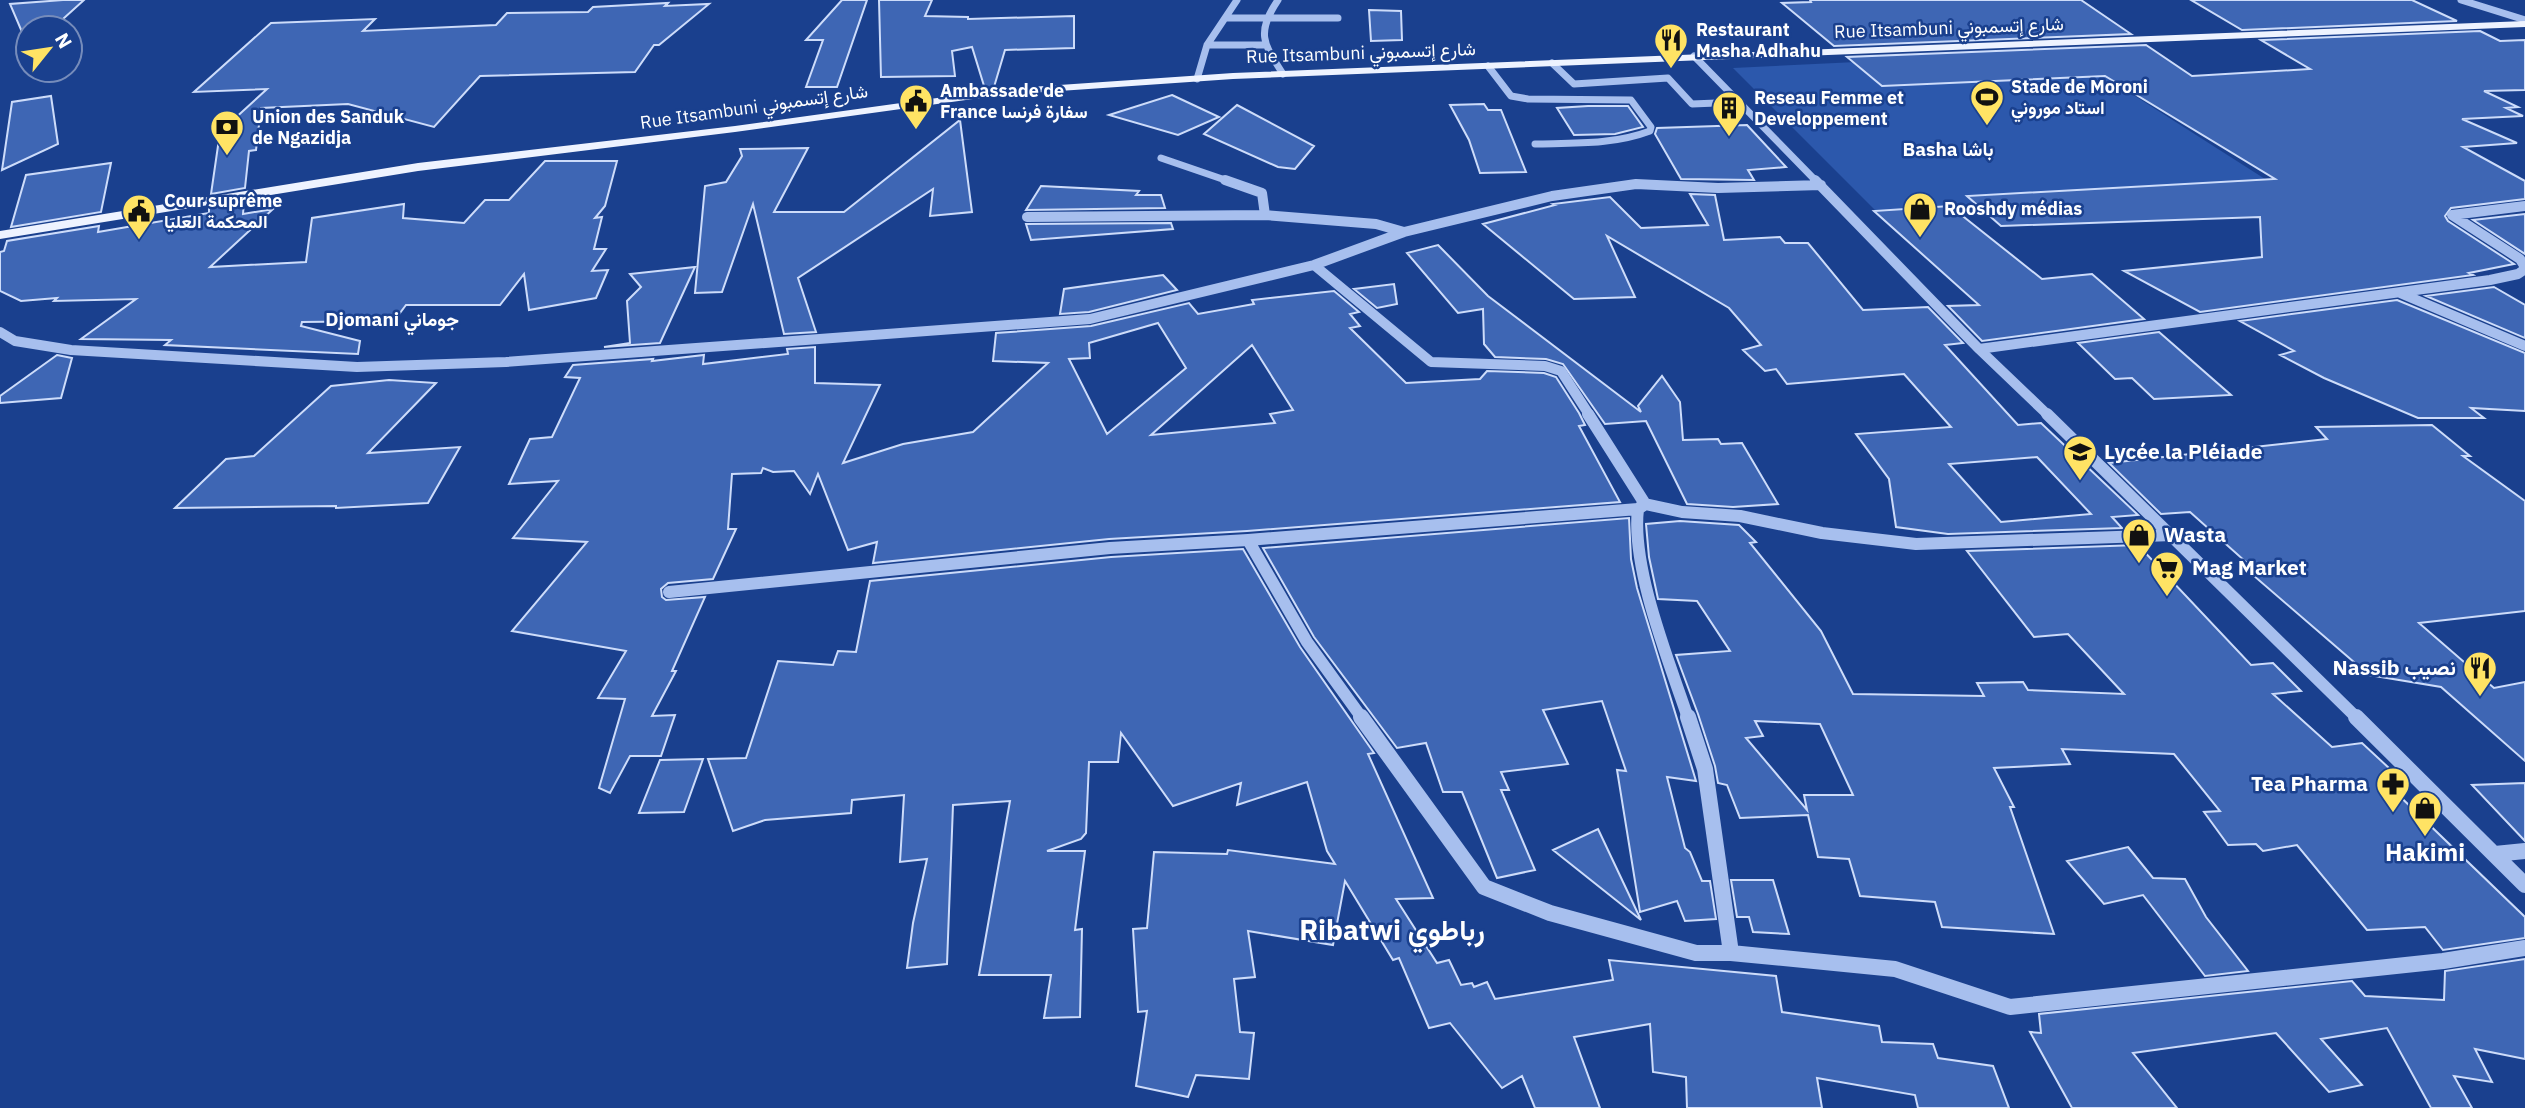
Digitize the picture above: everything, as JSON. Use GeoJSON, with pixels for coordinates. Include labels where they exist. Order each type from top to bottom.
{"type":"FeatureCollection","features":[{"type":"Feature","properties":{"kind":"main road","name":"Rue Itsambuni شارع إتسمبوني"},"geometry":{"type":"LineString","coordinates":[[207,201],[418,167],[735,129],[1002,92],[1283,74],[2525,22]]}},
{"type":"Feature","properties":{"kind":"main road"},"geometry":{"type":"LineString","coordinates":[[0,235],[207,201]]}},
{"type":"Feature","properties":{"kind":"main road"},"geometry":{"type":"LineString","coordinates":[[0,244],[207,201]]}},
{"type":"Feature","properties":{"kind":"street"},"geometry":{"type":"LineString","coordinates":[[1197,79],[1207,44],[1237,0]]}},
{"type":"Feature","properties":{"kind":"street"},"geometry":{"type":"LineString","coordinates":[[1278,0],[1266,18],[1264,45],[1283,74]]}},
{"type":"Feature","properties":{"kind":"street"},"geometry":{"type":"LineString","coordinates":[[2461,0],[2525,22]]}},
{"type":"Feature","properties":{"kind":"street"},"geometry":{"type":"LineString","coordinates":[[1227,18],[1338,18]]}},
{"type":"Feature","properties":{"kind":"street"},"geometry":{"type":"LineString","coordinates":[[1207,44],[1264,45]]}},
{"type":"Feature","properties":{"kind":"street"},"geometry":{"type":"LineString","coordinates":[[1694,56],[1979,349],[2173,535],[2525,885]]}},
{"type":"Feature","properties":{"kind":"street"},"geometry":{"type":"LineString","coordinates":[[1552,62],[1574,84],[1668,78],[1692,104],[1741,102]]}},
{"type":"Feature","properties":{"kind":"street"},"geometry":{"type":"LineString","coordinates":[[1488,66],[1511,96],[1528,99],[1631,100],[1651,127],[1650,131],[1640,136],[1612,141],[1535,144]]}},
{"type":"Feature","properties":{"kind":"street"},"geometry":{"type":"LineString","coordinates":[[1161,158],[1262,193],[1265,215]]}},
{"type":"Feature","properties":{"kind":"street"},"geometry":{"type":"LineString","coordinates":[[0,332],[15,341],[71,350],[357,368],[506,362],[1090,319],[1314,265],[1404,232],[1552,196],[1636,184],[1718,188],[1821,185]]}},
{"type":"Feature","properties":{"kind":"street"},"geometry":{"type":"LineString","coordinates":[[1979,349],[2400,293],[2518,274],[2525,268],[2520,259],[2452,215],[2525,206]]}},
{"type":"Feature","properties":{"kind":"street"},"geometry":{"type":"LineString","coordinates":[[1027,217],[1265,215],[1376,224],[1404,232]]}},
{"type":"Feature","properties":{"kind":"street"},"geometry":{"type":"LineString","coordinates":[[1314,265],[1431,362],[1556,367],[1561,370],[1641,507],[1636,526],[1651,606],[1705,769],[1731,953]]}},
{"type":"Feature","properties":{"kind":"street"},"geometry":{"type":"LineString","coordinates":[[2400,293],[2525,345]]}},
{"type":"Feature","properties":{"kind":"street"},"geometry":{"type":"LineString","coordinates":[[669,592],[1110,548],[1248,540],[1641,507],[1740,516],[1822,533],[1916,544],[2173,535]]}},
{"type":"Feature","properties":{"kind":"street"},"geometry":{"type":"LineString","coordinates":[[1248,540],[1307,642],[1484,887],[1550,913],[1696,954],[1731,953],[1895,969],[2010,1007],[2443,961],[2525,948]]}},
{"type":"Feature","properties":{"kind":"street"},"geometry":{"type":"LineString","coordinates":[[2495,854],[2525,851]]}},
{"type":"Feature","properties":{"kind":"shaded area","name":"Stade de Moroni استاد موروني"},"geometry":{"type":"Polygon","coordinates":[[[2066,52],[2276,186],[1876,211],[1733,68],[2066,52]]]}},
{"type":"Feature","properties":{"kind":"building"},"geometry":{"type":"Polygon","coordinates":[[[84,0],[68,14],[14,14],[10,4],[84,0]]]}},
{"type":"Feature","properties":{"kind":"building"},"geometry":{"type":"Polygon","coordinates":[[[842,0],[867,0],[837,87],[806,87],[823,40],[806,40],[842,0]]]}},
{"type":"Feature","properties":{"kind":"building"},"geometry":{"type":"Polygon","coordinates":[[[879,0],[932,0],[925,16],[968,19],[1074,16],[1074,48],[1005,50],[994,87],[985,89],[972,47],[952,51],[955,76],[881,77],[879,0]]]}},
{"type":"Feature","properties":{"kind":"building"},"geometry":{"type":"Polygon","coordinates":[[[1810,0],[2081,0],[2131,34],[1834,46],[1782,3],[1811,2],[1810,0]]]}},
{"type":"Feature","properties":{"kind":"building"},"geometry":{"type":"Polygon","coordinates":[[[2191,0],[2412,0],[2457,21],[2242,30],[2191,0]]]}},
{"type":"Feature","properties":{"kind":"building"},"geometry":{"type":"Polygon","coordinates":[[[668,3],[665,6],[709,4],[659,45],[654,45],[635,72],[480,76],[434,127],[348,104],[261,108],[256,150],[249,151],[245,188],[211,194],[220,132],[267,89],[194,92],[271,23],[375,19],[363,31],[496,25],[507,13],[588,12],[593,7],[668,3]]]}},
{"type":"Feature","properties":{"kind":"building"},"geometry":{"type":"Polygon","coordinates":[[[1369,10],[1401,11],[1402,40],[1371,41],[1369,10]]]}},
{"type":"Feature","properties":{"kind":"building"},"geometry":{"type":"Polygon","coordinates":[[[2480,31],[2500,41],[2525,40],[2525,90],[2484,91],[2518,107],[2506,108],[2523,116],[2462,119],[2517,143],[2463,147],[2525,181],[2525,199],[2451,208],[2445,216],[2448,221],[2514,264],[2469,273],[2473,275],[2200,312],[2124,271],[2262,257],[2260,217],[2001,226],[1967,196],[2275,179],[2105,76],[1882,86],[1847,57],[2146,45],[2192,76],[2310,69],[2261,40],[2480,31]]]}},
{"type":"Feature","properties":{"kind":"building"},"geometry":{"type":"Polygon","coordinates":[[[1172,95],[1219,117],[1178,135],[1109,115],[1172,95]]]}},
{"type":"Feature","properties":{"kind":"building"},"geometry":{"type":"Polygon","coordinates":[[[51,96],[58,144],[2,170],[12,102],[51,96]]]}},
{"type":"Feature","properties":{"kind":"building"},"geometry":{"type":"Polygon","coordinates":[[[1484,104],[1488,110],[1501,110],[1526,172],[1480,173],[1469,140],[1450,105],[1484,104]]]}},
{"type":"Feature","properties":{"kind":"building"},"geometry":{"type":"Polygon","coordinates":[[[1237,105],[1314,146],[1295,169],[1278,167],[1204,134],[1237,105]]]}},
{"type":"Feature","properties":{"kind":"building"},"geometry":{"type":"Polygon","coordinates":[[[1628,106],[1643,127],[1615,134],[1574,135],[1557,108],[1628,106]]]}},
{"type":"Feature","properties":{"kind":"building"},"geometry":{"type":"Polygon","coordinates":[[[960,120],[972,212],[930,216],[933,189],[798,278],[816,332],[784,334],[753,204],[722,292],[695,293],[705,186],[726,182],[742,156],[740,149],[808,148],[774,212],[844,212],[960,120]]]}},
{"type":"Feature","properties":{"kind":"building"},"geometry":{"type":"Polygon","coordinates":[[[1747,125],[1786,167],[1748,170],[1754,180],[1681,179],[1655,134],[1657,128],[1747,125]]]}},
{"type":"Feature","properties":{"kind":"building"},"geometry":{"type":"Polygon","coordinates":[[[545,161],[617,161],[605,206],[595,218],[602,217],[594,249],[606,249],[592,271],[608,270],[596,298],[529,310],[524,274],[500,305],[406,305],[394,321],[302,322],[301,326],[360,341],[358,354],[165,345],[171,340],[81,339],[136,299],[54,301],[57,298],[21,301],[0,291],[0,252],[4,251],[7,241],[99,226],[98,232],[209,213],[209,208],[244,202],[243,214],[273,209],[210,267],[306,262],[312,218],[404,204],[403,218],[464,223],[485,200],[509,200],[545,161]]]}},
{"type":"Feature","properties":{"kind":"building"},"geometry":{"type":"Polygon","coordinates":[[[111,163],[101,212],[11,227],[26,175],[111,163]]]}},
{"type":"Feature","properties":{"kind":"building"},"geometry":{"type":"Polygon","coordinates":[[[1041,186],[1139,191],[1136,195],[1161,195],[1165,208],[1026,210],[1041,186]]]}},
{"type":"Feature","properties":{"kind":"building"},"geometry":{"type":"Polygon","coordinates":[[[1690,194],[1715,195],[1724,240],[1780,237],[1785,243],[1808,243],[1863,310],[1928,307],[1963,343],[1945,345],[2018,425],[2041,423],[2138,515],[2112,517],[2122,528],[1948,534],[1896,527],[1889,479],[1856,434],[1951,427],[1904,374],[1787,384],[1776,369],[1765,371],[1743,350],[1761,345],[1729,308],[1607,236],[1635,297],[1574,299],[1483,224],[1555,205],[1553,204],[1610,197],[1641,228],[1708,225],[1690,194]],[[2037,457],[1949,464],[2001,522],[2091,514],[2037,457]]]}},
{"type":"Feature","properties":{"kind":"building"},"geometry":{"type":"Polygon","coordinates":[[[1950,206],[2042,279],[2092,274],[2144,319],[1982,341],[1948,306],[1979,305],[1874,211],[1950,206]]]}},
{"type":"Feature","properties":{"kind":"building"},"geometry":{"type":"Polygon","coordinates":[[[2525,214],[2525,254],[2473,220],[2525,214]]]}},
{"type":"Feature","properties":{"kind":"building"},"geometry":{"type":"Polygon","coordinates":[[[1171,223],[1173,229],[1031,240],[1026,224],[1171,223]]]}},
{"type":"Feature","properties":{"kind":"building"},"geometry":{"type":"Polygon","coordinates":[[[1438,245],[1488,296],[1641,412],[1638,406],[1662,376],[1680,402],[1683,440],[1718,439],[1721,444],[1742,443],[1778,504],[1733,507],[1687,504],[1646,421],[1605,424],[1563,364],[1546,359],[1495,357],[1484,344],[1483,309],[1458,313],[1407,253],[1438,245]]]}},
{"type":"Feature","properties":{"kind":"building"},"geometry":{"type":"Polygon","coordinates":[[[695,267],[660,343],[604,347],[630,343],[627,301],[641,287],[630,274],[695,267]]]}},
{"type":"Feature","properties":{"kind":"building"},"geometry":{"type":"Polygon","coordinates":[[[1163,275],[1177,290],[1089,312],[1060,314],[1064,289],[1163,275]]]}},
{"type":"Feature","properties":{"kind":"building"},"geometry":{"type":"Polygon","coordinates":[[[1394,284],[1397,304],[1377,308],[1354,289],[1394,284]]]}},
{"type":"Feature","properties":{"kind":"building"},"geometry":{"type":"Polygon","coordinates":[[[2494,287],[2525,305],[2525,338],[2426,296],[2494,287]]]}},
{"type":"Feature","properties":{"kind":"building"},"geometry":{"type":"Polygon","coordinates":[[[1334,291],[1359,312],[1350,314],[1360,326],[1350,328],[1406,383],[1480,379],[1487,371],[1544,373],[1556,377],[1579,413],[1585,425],[1579,426],[1620,502],[1109,539],[873,563],[877,542],[848,550],[818,474],[810,494],[794,471],[773,472],[763,468],[761,473],[732,474],[728,529],[736,529],[713,579],[668,583],[661,589],[662,597],[666,600],[705,597],[672,671],[676,671],[652,716],[675,715],[661,756],[630,756],[610,793],[599,788],[625,699],[598,698],[626,651],[512,631],[587,542],[513,538],[558,481],[509,484],[530,439],[552,437],[580,378],[565,377],[573,365],[704,355],[703,364],[788,354],[787,349],[815,347],[815,383],[880,385],[843,463],[903,444],[973,432],[1048,363],[993,361],[996,333],[1091,326],[1189,303],[1198,314],[1254,304],[1252,300],[1334,291]],[[1158,323],[1089,343],[1090,358],[1069,359],[1107,434],[1186,368],[1158,323]],[[1252,345],[1151,435],[1275,423],[1270,414],[1293,410],[1252,345]]]}},
{"type":"Feature","properties":{"kind":"building"},"geometry":{"type":"Polygon","coordinates":[[[2397,300],[2525,353],[2525,411],[2471,408],[2484,418],[2418,418],[2324,378],[2280,355],[2294,351],[2240,321],[2397,300]]]}},
{"type":"Feature","properties":{"kind":"building"},"geometry":{"type":"Polygon","coordinates":[[[2159,332],[2231,395],[2154,399],[2132,378],[2115,379],[2078,343],[2159,332]]]}},
{"type":"Feature","properties":{"kind":"building"},"geometry":{"type":"Polygon","coordinates":[[[57,355],[72,358],[61,398],[0,403],[0,396],[57,355]]]}},
{"type":"Feature","properties":{"kind":"building"},"geometry":{"type":"Polygon","coordinates":[[[389,380],[436,383],[368,453],[460,447],[428,503],[336,508],[175,508],[226,459],[254,456],[331,386],[389,380]]]}},
{"type":"Feature","properties":{"kind":"building"},"geometry":{"type":"Polygon","coordinates":[[[2432,425],[2470,456],[2463,456],[2525,501],[2525,611],[2419,623],[2494,688],[2525,682],[2525,761],[2441,687],[2369,675],[2239,563],[2246,562],[2190,512],[2161,514],[2109,463],[2327,439],[2316,427],[2432,425]]]}},
{"type":"Feature","properties":{"kind":"building"},"geometry":{"type":"Polygon","coordinates":[[[1629,518],[1631,559],[1637,588],[1696,781],[1667,777],[1685,848],[1690,852],[1702,881],[1710,881],[1716,919],[1685,921],[1677,901],[1640,912],[1617,770],[1626,771],[1602,701],[1543,710],[1568,764],[1501,772],[1509,790],[1501,790],[1535,870],[1497,878],[1462,792],[1443,792],[1426,743],[1397,748],[1314,637],[1263,548],[1629,518]]]}},
{"type":"Feature","properties":{"kind":"building"},"geometry":{"type":"Polygon","coordinates":[[[1680,521],[1739,525],[1756,542],[1750,543],[1821,631],[1853,694],[1984,696],[1977,683],[2023,682],[2028,690],[2124,694],[2068,634],[2034,637],[1967,551],[2138,545],[2251,665],[2273,663],[2301,691],[2273,694],[2332,747],[2362,743],[2404,782],[2386,783],[2525,917],[2525,938],[2443,950],[2425,927],[2367,930],[2297,845],[2263,851],[2256,844],[2228,845],[2204,812],[2220,811],[2174,754],[2062,749],[2070,764],[1994,768],[2014,807],[2010,807],[2054,934],[1942,927],[1935,902],[1860,896],[1849,859],[1818,857],[1808,815],[1740,818],[1727,785],[1718,783],[1698,714],[1676,655],[1730,651],[1697,601],[1658,599],[1649,557],[1646,524],[1680,521]],[[1755,721],[1763,736],[1746,738],[1807,810],[1804,795],[1853,795],[1820,724],[1755,721]]]}},
{"type":"Feature","properties":{"kind":"building"},"geometry":{"type":"Polygon","coordinates":[[[1243,549],[1300,647],[1374,753],[1368,754],[1433,898],[1396,899],[1437,963],[1449,960],[1461,985],[1472,983],[1474,987],[1487,982],[1495,999],[1613,980],[1609,960],[1776,976],[1782,1012],[1879,1026],[1882,1042],[1933,1044],[1938,1058],[1993,1066],[2009,1108],[1918,1108],[1915,1095],[1817,1078],[1822,1108],[1687,1108],[1686,1077],[1653,1072],[1650,1024],[1574,1037],[1600,1108],[1535,1108],[1522,1076],[1502,1088],[1450,1023],[1429,1028],[1399,958],[1393,960],[1345,881],[1333,945],[1248,931],[1255,977],[1234,979],[1240,1032],[1254,1033],[1249,1079],[1196,1075],[1188,1097],[1136,1086],[1147,1011],[1138,1012],[1133,929],[1147,928],[1154,852],[1227,854],[1228,850],[1335,864],[1327,851],[1307,782],[1237,805],[1241,783],[1173,806],[1121,733],[1118,762],[1089,762],[1086,833],[1081,839],[1047,851],[1085,851],[1075,930],[1082,929],[1080,1017],[1044,1018],[1051,975],[979,975],[1010,801],[953,805],[947,964],[907,968],[913,923],[927,859],[900,862],[904,795],[852,800],[851,813],[765,820],[733,831],[708,759],[746,758],[778,661],[833,665],[838,651],[856,652],[870,581],[1111,557],[1243,549]]]}},
{"type":"Feature","properties":{"kind":"building"},"geometry":{"type":"Polygon","coordinates":[[[703,759],[684,812],[639,813],[660,760],[703,759]]]}},
{"type":"Feature","properties":{"kind":"building"},"geometry":{"type":"Polygon","coordinates":[[[2525,783],[2525,841],[2472,785],[2525,783]]]}},
{"type":"Feature","properties":{"kind":"building"},"geometry":{"type":"Polygon","coordinates":[[[1598,829],[1641,920],[1553,850],[1598,829]]]}},
{"type":"Feature","properties":{"kind":"building"},"geometry":{"type":"Polygon","coordinates":[[[2128,847],[2153,878],[2185,879],[2206,917],[2248,971],[2205,976],[2143,895],[2104,904],[2067,861],[2128,847]]]}},
{"type":"Feature","properties":{"kind":"building"},"geometry":{"type":"Polygon","coordinates":[[[1731,880],[1773,880],[1789,934],[1753,932],[1749,917],[1737,917],[1731,880]]]}},
{"type":"Feature","properties":{"kind":"building"},"geometry":{"type":"Polygon","coordinates":[[[2525,959],[2525,1059],[2475,1049],[2492,1082],[2454,1076],[2472,1108],[2431,1108],[2387,1028],[2321,1039],[2362,1085],[2329,1092],[2276,1033],[2133,1053],[2177,1108],[2072,1108],[2030,1032],[2041,1033],[2039,1014],[2352,981],[2365,996],[2444,1000],[2445,971],[2525,959]]]}},
{"type":"Feature","properties":{"kind":"place","name":"Restaurant Masha Adhahu"},"geometry":{"type":"Point","coordinates":[1671,70]}},
{"type":"Feature","properties":{"kind":"place","name":"Stade de Moroni استاد موروني"},"geometry":{"type":"Point","coordinates":[1987,127]}},
{"type":"Feature","properties":{"kind":"place","name":"Ambassade de France سفارة فرنسا"},"geometry":{"type":"Point","coordinates":[916,131]}},
{"type":"Feature","properties":{"kind":"place","name":"Reseau Femme et Developpement"},"geometry":{"type":"Point","coordinates":[1729,138]}},
{"type":"Feature","properties":{"kind":"place","name":"Union des Sanduk de Ngazidja"},"geometry":{"type":"Point","coordinates":[227,157]}},
{"type":"Feature","properties":{"kind":"place","name":"Rooshdy médias"},"geometry":{"type":"Point","coordinates":[1920,239]}},
{"type":"Feature","properties":{"kind":"place","name":"Cour suprême المحكمة العليا"},"geometry":{"type":"Point","coordinates":[139,241]}},
{"type":"Feature","properties":{"kind":"place","name":"Lycée la Pléiade"},"geometry":{"type":"Point","coordinates":[2080,482]}},
{"type":"Feature","properties":{"kind":"place","name":"Wasta"},"geometry":{"type":"Point","coordinates":[2139,565]}},
{"type":"Feature","properties":{"kind":"place","name":"Mag Market"},"geometry":{"type":"Point","coordinates":[2167,598]}},
{"type":"Feature","properties":{"kind":"place","name":"Nassib نصيب"},"geometry":{"type":"Point","coordinates":[2480,698]}},
{"type":"Feature","properties":{"kind":"place","name":"Tea Pharma"},"geometry":{"type":"Point","coordinates":[2393,814]}},
{"type":"Feature","properties":{"kind":"place","name":"Hakimi"},"geometry":{"type":"Point","coordinates":[2425,838]}},
{"type":"Feature","properties":{"kind":"district","name":"Basha باشا"},"geometry":{"type":"Point","coordinates":[1948,149]}},
{"type":"Feature","properties":{"kind":"district","name":"Djomani جوماني"},"geometry":{"type":"Point","coordinates":[392,319]}},
{"type":"Feature","properties":{"kind":"district","name":"Ribatwi رباطوي"},"geometry":{"type":"Point","coordinates":[1392,930]}}]}
